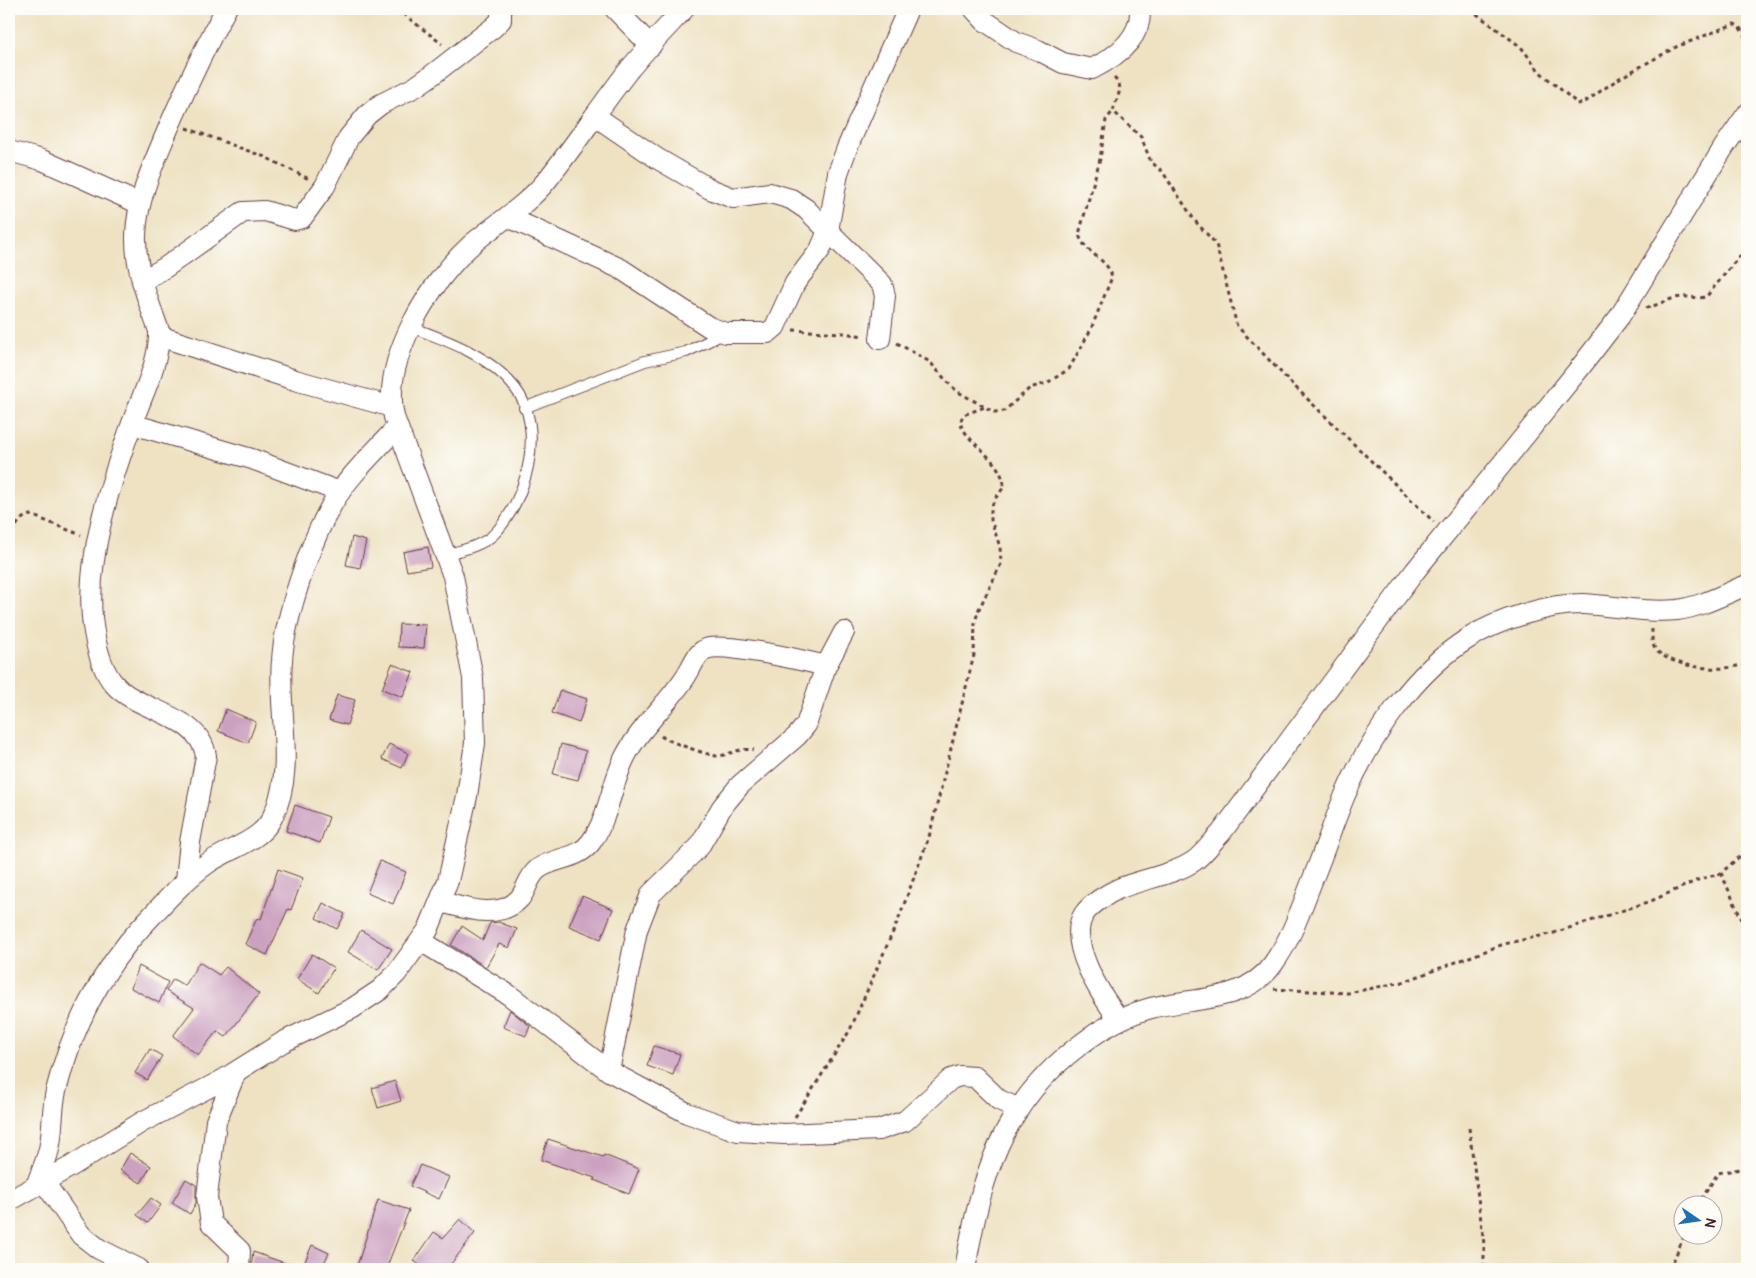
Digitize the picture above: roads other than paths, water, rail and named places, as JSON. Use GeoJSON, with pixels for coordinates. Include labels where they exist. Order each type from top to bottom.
{"type":"FeatureCollection","features":[{"type":"Feature","properties":{"kind":"street"},"geometry":{"type":"LineString","coordinates":[[186,880],[190,842],[206,756],[204,746],[197,736],[182,724],[116,686],[106,673],[94,631],[92,609],[93,576],[98,541],[120,457],[158,350],[159,336],[137,261],[136,234],[140,204],[152,168],[171,122],[207,42],[226,9]]}},
{"type":"Feature","properties":{"kind":"street"},"geometry":{"type":"LineString","coordinates":[[142,281],[166,267],[243,212],[265,211],[296,220],[302,218],[325,186],[349,137],[367,115],[381,104],[415,86],[457,56],[501,20],[501,9]]}},
{"type":"Feature","properties":{"kind":"street"},"geometry":{"type":"LineString","coordinates":[[615,9],[651,46]]}},
{"type":"Feature","properties":{"kind":"street"},"geometry":{"type":"LineString","coordinates":[[9,1201],[142,1122],[236,1072],[282,1042],[353,1008],[380,990],[396,974],[421,941],[440,902],[458,839],[475,743],[473,678],[461,607],[446,554],[397,427],[392,407],[395,373],[412,327],[443,274],[474,243],[508,217],[545,182],[629,70],[684,9]]}},
{"type":"Feature","properties":{"kind":"street"},"geometry":{"type":"LineString","coordinates":[[508,217],[620,269],[708,327],[726,333],[768,333],[775,327],[795,283],[820,250],[828,230],[838,173],[844,156],[908,9]]}},
{"type":"Feature","properties":{"kind":"street"},"geometry":{"type":"LineString","coordinates":[[974,9],[985,21],[1016,42],[1038,50],[1062,63],[1092,69],[1117,54],[1132,40],[1139,22],[1140,9]]}},
{"type":"Feature","properties":{"kind":"street"},"geometry":{"type":"LineString","coordinates":[[1119,1019],[1104,1000],[1083,957],[1080,938],[1083,916],[1091,907],[1117,890],[1194,861],[1221,833],[1415,571],[1579,370],[1620,316],[1724,147],[1747,114]]}},
{"type":"Feature","properties":{"kind":"street"},"geometry":{"type":"LineString","coordinates":[[595,116],[658,159],[710,189],[733,198],[770,193],[780,194],[806,209],[882,284],[885,296],[880,339]]}},
{"type":"Feature","properties":{"kind":"street"},"geometry":{"type":"LineString","coordinates":[[9,151],[42,160],[140,204]]}},
{"type":"Feature","properties":{"kind":"street"},"geometry":{"type":"LineString","coordinates":[[159,336],[295,380],[392,407]]}},
{"type":"Feature","properties":{"kind":"street"},"geometry":{"type":"LineString","coordinates":[[132,424],[252,459],[340,492]]}},
{"type":"Feature","properties":{"kind":"street"},"geometry":{"type":"LineString","coordinates":[[40,1184],[50,1145],[57,1088],[72,1042],[106,971],[123,948],[186,880],[208,863],[264,830],[273,816],[282,790],[284,765],[282,660],[287,629],[309,554],[322,524],[340,492],[397,427]]}},
{"type":"Feature","properties":{"kind":"street"},"geometry":{"type":"LineString","coordinates":[[965,1269],[981,1191],[989,1166],[1018,1108],[1033,1087],[1065,1056],[1119,1019],[1152,1008],[1234,993],[1248,987],[1270,968],[1283,950],[1346,793],[1369,750],[1391,714],[1454,647],[1490,627],[1558,607],[1586,604],[1636,611],[1690,608],[1747,585]]}},
{"type":"Feature","properties":{"kind":"street"},"geometry":{"type":"LineString","coordinates":[[609,1072],[637,930],[651,894],[699,847],[722,807],[740,785],[797,736],[806,725],[826,666],[844,632]]}},
{"type":"Feature","properties":{"kind":"street"},"geometry":{"type":"LineString","coordinates":[[440,902],[478,912],[500,909],[519,898],[530,878],[538,869],[583,851],[591,841],[606,812],[624,758],[648,724],[677,689],[699,653],[705,649],[726,648],[826,666]]}},
{"type":"Feature","properties":{"kind":"street"},"geometry":{"type":"LineString","coordinates":[[421,941],[509,996],[609,1072],[687,1113],[738,1132],[784,1134],[879,1130],[905,1121],[951,1078],[960,1076],[975,1076],[999,1100],[1018,1108]]}},
{"type":"Feature","properties":{"kind":"street"},"geometry":{"type":"LineString","coordinates":[[236,1072],[216,1121],[208,1197],[211,1223],[240,1251],[239,1269]]}},
{"type":"Feature","properties":{"kind":"street"},"geometry":{"type":"LineString","coordinates":[[40,1184],[81,1235],[99,1249],[139,1269]]}},
{"type":"Feature","properties":{"kind":"lane"},"geometry":{"type":"LineString","coordinates":[[412,327],[448,341],[502,373],[517,391],[524,408],[531,440],[530,454],[521,493],[507,519],[490,537],[464,550],[446,554]]}},
{"type":"Feature","properties":{"kind":"lane"},"geometry":{"type":"LineString","coordinates":[[524,408],[645,361],[686,352],[726,333]]}}]}
